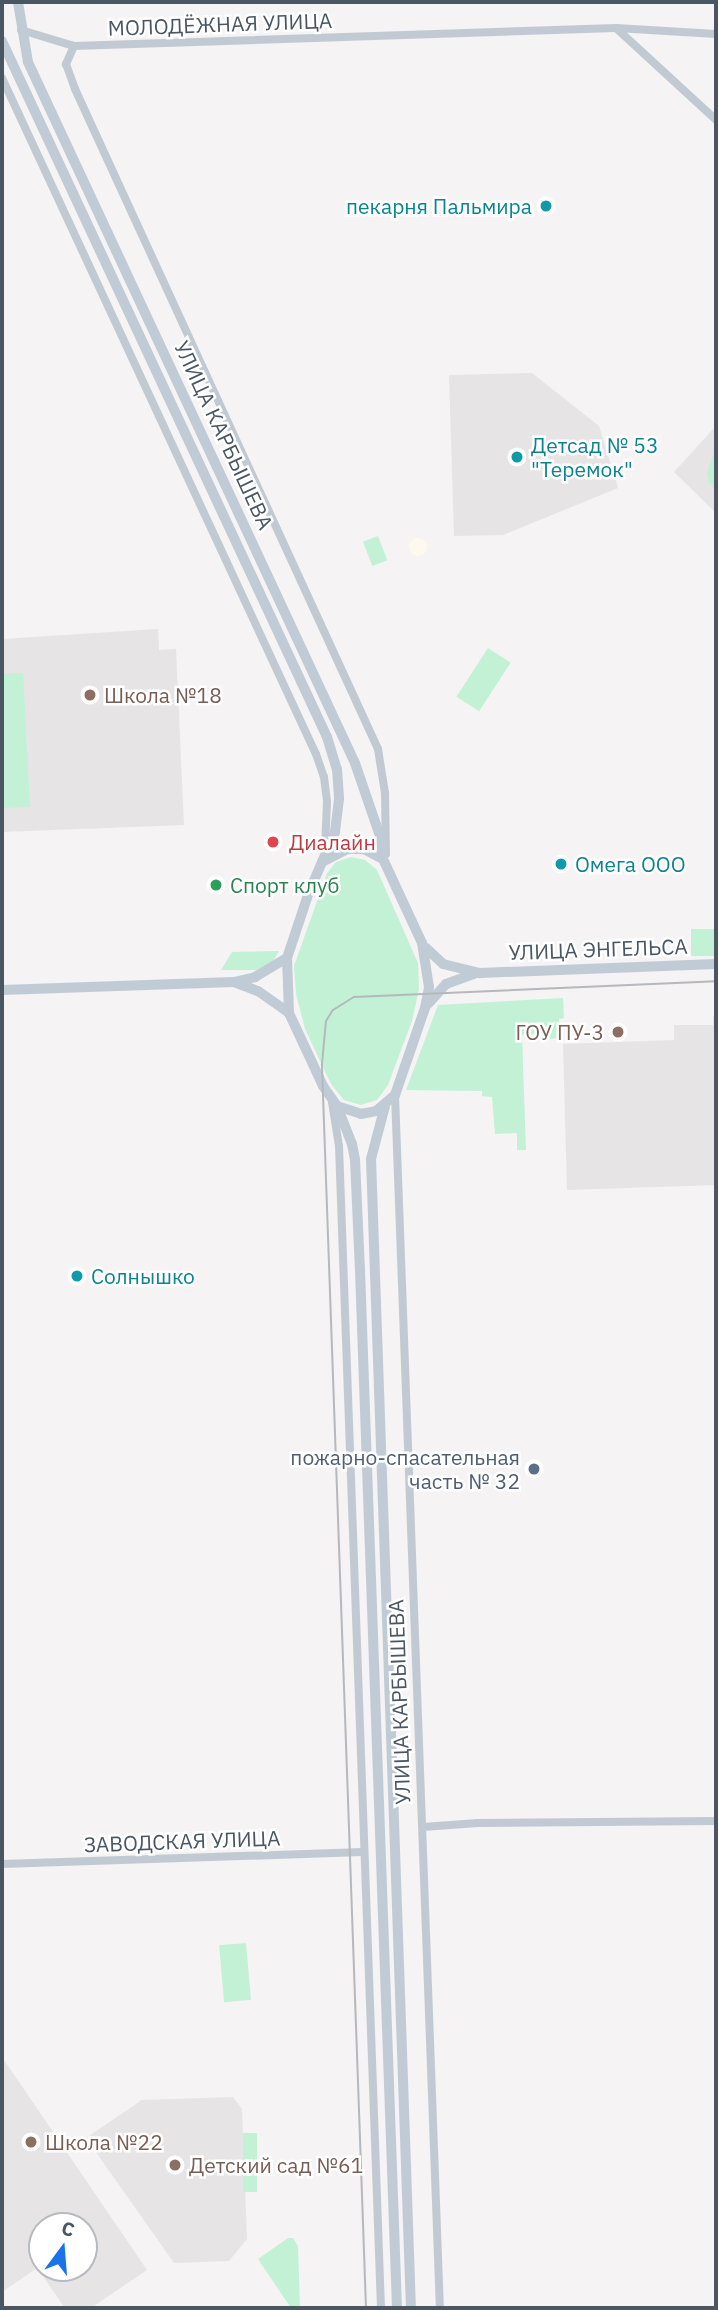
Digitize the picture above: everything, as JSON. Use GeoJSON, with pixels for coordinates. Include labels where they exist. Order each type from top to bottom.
{"type":"FeatureCollection","features":[{"type":"Feature","properties":{"kind":"street","name":"УЛИЦА КАРБЫШЕВА"},"geometry":{"type":"LineString","coordinates":[[18,2],[28,62],[355,763],[381,839],[384,862],[422,943],[429,987],[425,1008],[395,1095],[440,2308]]}},
{"type":"Feature","properties":{"kind":"street"},"geometry":{"type":"LineString","coordinates":[[616,28],[716,120]]}},
{"type":"Feature","properties":{"kind":"street","name":"МОЛОДЁЖНАЯ УЛИЦА"},"geometry":{"type":"LineString","coordinates":[[21,30],[74,46],[616,28],[716,34]]}},
{"type":"Feature","properties":{"kind":"street"},"geometry":{"type":"LineString","coordinates":[[2,40],[21,30]]}},
{"type":"Feature","properties":{"kind":"street","name":"УЛИЦА КАРБЫШЕВА"},"geometry":{"type":"LineString","coordinates":[[2,40],[327,737],[337,769],[339,799],[335,832],[287,958],[289,1013],[334,1102],[352,1144],[355,1160],[397,2308]]}},
{"type":"Feature","properties":{"kind":"street","name":"УЛИЦА КАРБЫШЕВА"},"geometry":{"type":"LineString","coordinates":[[74,46],[66,64],[80,102],[378,749],[385,793],[388,840],[384,862]]}},
{"type":"Feature","properties":{"kind":"street","name":"УЛИЦА КАРБЫШЕВА"},"geometry":{"type":"LineString","coordinates":[[2,78],[316,754],[324,777],[327,802],[327,833],[322,862]]}},
{"type":"Feature","properties":{"kind":"street"},"geometry":{"type":"LineString","coordinates":[[322,862],[348,849],[364,849],[384,862]]}},
{"type":"Feature","properties":{"kind":"street","name":"УЛИЦА ЭНГЕЛЬСА"},"geometry":{"type":"LineString","coordinates":[[422,943],[443,964],[480,973]]}},
{"type":"Feature","properties":{"kind":"street"},"geometry":{"type":"LineString","coordinates":[[2,990],[234,982],[255,976],[287,958]]}},
{"type":"Feature","properties":{"kind":"street","name":"УЛИЦА ЭНГЕЛЬСА"},"geometry":{"type":"LineString","coordinates":[[425,1008],[446,984],[480,973],[716,964]]}},
{"type":"Feature","properties":{"kind":"street"},"geometry":{"type":"LineString","coordinates":[[234,982],[258,991],[289,1013]]}},
{"type":"Feature","properties":{"kind":"street","name":"УЛИЦА КАРБЫШЕВА"},"geometry":{"type":"LineString","coordinates":[[395,1095],[385,1106],[371,1159],[411,2308]]}},
{"type":"Feature","properties":{"kind":"street","name":"УЛИЦА КАРБЫШЕВА"},"geometry":{"type":"LineString","coordinates":[[334,1102],[339,1146],[380,2308]]}},
{"type":"Feature","properties":{"kind":"street"},"geometry":{"type":"LineString","coordinates":[[334,1102],[361,1114],[385,1106]]}},
{"type":"Feature","properties":{"kind":"street"},"geometry":{"type":"LineString","coordinates":[[423,1827],[478,1823],[716,1821]]}},
{"type":"Feature","properties":{"kind":"street","name":"ЗАВОДСКАЯ УЛИЦА"},"geometry":{"type":"LineString","coordinates":[[2,1864],[363,1852]]}},
{"type":"Feature","properties":{"kind":"shaded area"},"geometry":{"type":"Polygon","coordinates":[[[532,373],[599,426],[618,488],[503,535],[454,536],[449,375],[532,373]]]}},
{"type":"Feature","properties":{"kind":"shaded area"},"geometry":{"type":"Polygon","coordinates":[[[716,426],[716,513],[674,472],[716,426]]]}},
{"type":"Feature","properties":{"kind":"shaded area"},"geometry":{"type":"Polygon","coordinates":[[[418,538],[424,541],[427,547],[424,553],[418,556],[412,553],[409,547],[412,541],[418,538]]]}},
{"type":"Feature","properties":{"kind":"shaded area","name":"Школа №18"},"geometry":{"type":"Polygon","coordinates":[[[158,629],[159,650],[176,649],[184,825],[2,832],[2,639],[158,629]]]}},
{"type":"Feature","properties":{"kind":"shaded area"},"geometry":{"type":"Polygon","coordinates":[[[713,1016],[716,1016],[716,1185],[567,1190],[563,1044],[674,1040],[674,1025],[713,1025],[713,1016]]]}},
{"type":"Feature","properties":{"kind":"shaded area","name":"Школа №22"},"geometry":{"type":"Polygon","coordinates":[[[2,2057],[147,2270],[91,2308],[65,2308],[47,2282],[98,2282],[98,2212],[28,2212],[28,2274],[2,2292],[2,2057]]]}},
{"type":"Feature","properties":{"kind":"shaded area","name":"Детский сад №61"},"geometry":{"type":"Polygon","coordinates":[[[233,2097],[242,2109],[247,2239],[229,2261],[174,2263],[86,2138],[142,2100],[233,2097]]]}},
{"type":"Feature","properties":{"kind":"green space"},"geometry":{"type":"Polygon","coordinates":[[[716,448],[716,490],[709,483],[707,472],[716,448]]]}},
{"type":"Feature","properties":{"kind":"green space"},"geometry":{"type":"Polygon","coordinates":[[[378,536],[387,560],[372,566],[363,542],[378,536]]]}},
{"type":"Feature","properties":{"kind":"green space"},"geometry":{"type":"Polygon","coordinates":[[[488,648],[511,663],[479,711],[456,697],[488,648]]]}},
{"type":"Feature","properties":{"kind":"green space"},"geometry":{"type":"Polygon","coordinates":[[[23,673],[30,807],[2,808],[2,674],[23,673]]]}},
{"type":"Feature","properties":{"kind":"green space"},"geometry":{"type":"Polygon","coordinates":[[[351,857],[365,860],[377,870],[418,963],[419,989],[412,1021],[388,1085],[377,1100],[361,1105],[344,1100],[331,1084],[305,1029],[296,994],[294,966],[327,873],[336,862],[351,857]]]}},
{"type":"Feature","properties":{"kind":"green space"},"geometry":{"type":"Polygon","coordinates":[[[691,929],[716,929],[716,956],[691,956],[691,929]]]}},
{"type":"Feature","properties":{"kind":"green space"},"geometry":{"type":"Polygon","coordinates":[[[279,951],[272,963],[256,970],[221,970],[232,952],[279,951]]]}},
{"type":"Feature","properties":{"kind":"green space"},"geometry":{"type":"Polygon","coordinates":[[[563,998],[564,1018],[559,1019],[561,1038],[550,1039],[548,1033],[522,1035],[526,1150],[517,1150],[517,1133],[495,1134],[492,1097],[482,1096],[482,1091],[406,1090],[438,1005],[563,998]]]}},
{"type":"Feature","properties":{"kind":"green space"},"geometry":{"type":"Polygon","coordinates":[[[246,1943],[251,2000],[224,2002],[219,1945],[246,1943]]]}},
{"type":"Feature","properties":{"kind":"green space"},"geometry":{"type":"Polygon","coordinates":[[[243,2133],[257,2133],[257,2192],[243,2192],[243,2133]]]}},
{"type":"Feature","properties":{"kind":"green space"},"geometry":{"type":"Polygon","coordinates":[[[288,2238],[293,2238],[298,2246],[300,2308],[291,2308],[258,2259],[288,2238]]]}},
{"type":"Feature","properties":{"kind":"tram line"},"geometry":{"type":"LineString","coordinates":[[366,2308],[322,1064],[326,1021],[333,1010],[354,997],[716,981]]}},
{"type":"Feature","properties":{"kind":"place","name":"пекарня Пальмира"},"geometry":{"type":"Point","coordinates":[546,206]}},
{"type":"Feature","properties":{"kind":"place","name":"Детсад № 53 \"Теремок\""},"geometry":{"type":"Point","coordinates":[517,457]}},
{"type":"Feature","properties":{"kind":"place","name":"Школа №18"},"geometry":{"type":"Point","coordinates":[90,695]}},
{"type":"Feature","properties":{"kind":"place","name":"Диалайн"},"geometry":{"type":"Point","coordinates":[273,842]}},
{"type":"Feature","properties":{"kind":"place","name":"Омега ООО"},"geometry":{"type":"Point","coordinates":[561,864]}},
{"type":"Feature","properties":{"kind":"place","name":"Спорт клуб"},"geometry":{"type":"Point","coordinates":[216,885]}},
{"type":"Feature","properties":{"kind":"place","name":"ГОУ ПУ-3"},"geometry":{"type":"Point","coordinates":[618,1032]}},
{"type":"Feature","properties":{"kind":"place","name":"Солнышко"},"geometry":{"type":"Point","coordinates":[77,1276]}},
{"type":"Feature","properties":{"kind":"place","name":"пожарно-спасательная часть № 32"},"geometry":{"type":"Point","coordinates":[534,1469]}},
{"type":"Feature","properties":{"kind":"place","name":"Школа №22"},"geometry":{"type":"Point","coordinates":[31,2142]}},
{"type":"Feature","properties":{"kind":"place","name":"Детский сад №61"},"geometry":{"type":"Point","coordinates":[175,2165]}}]}
